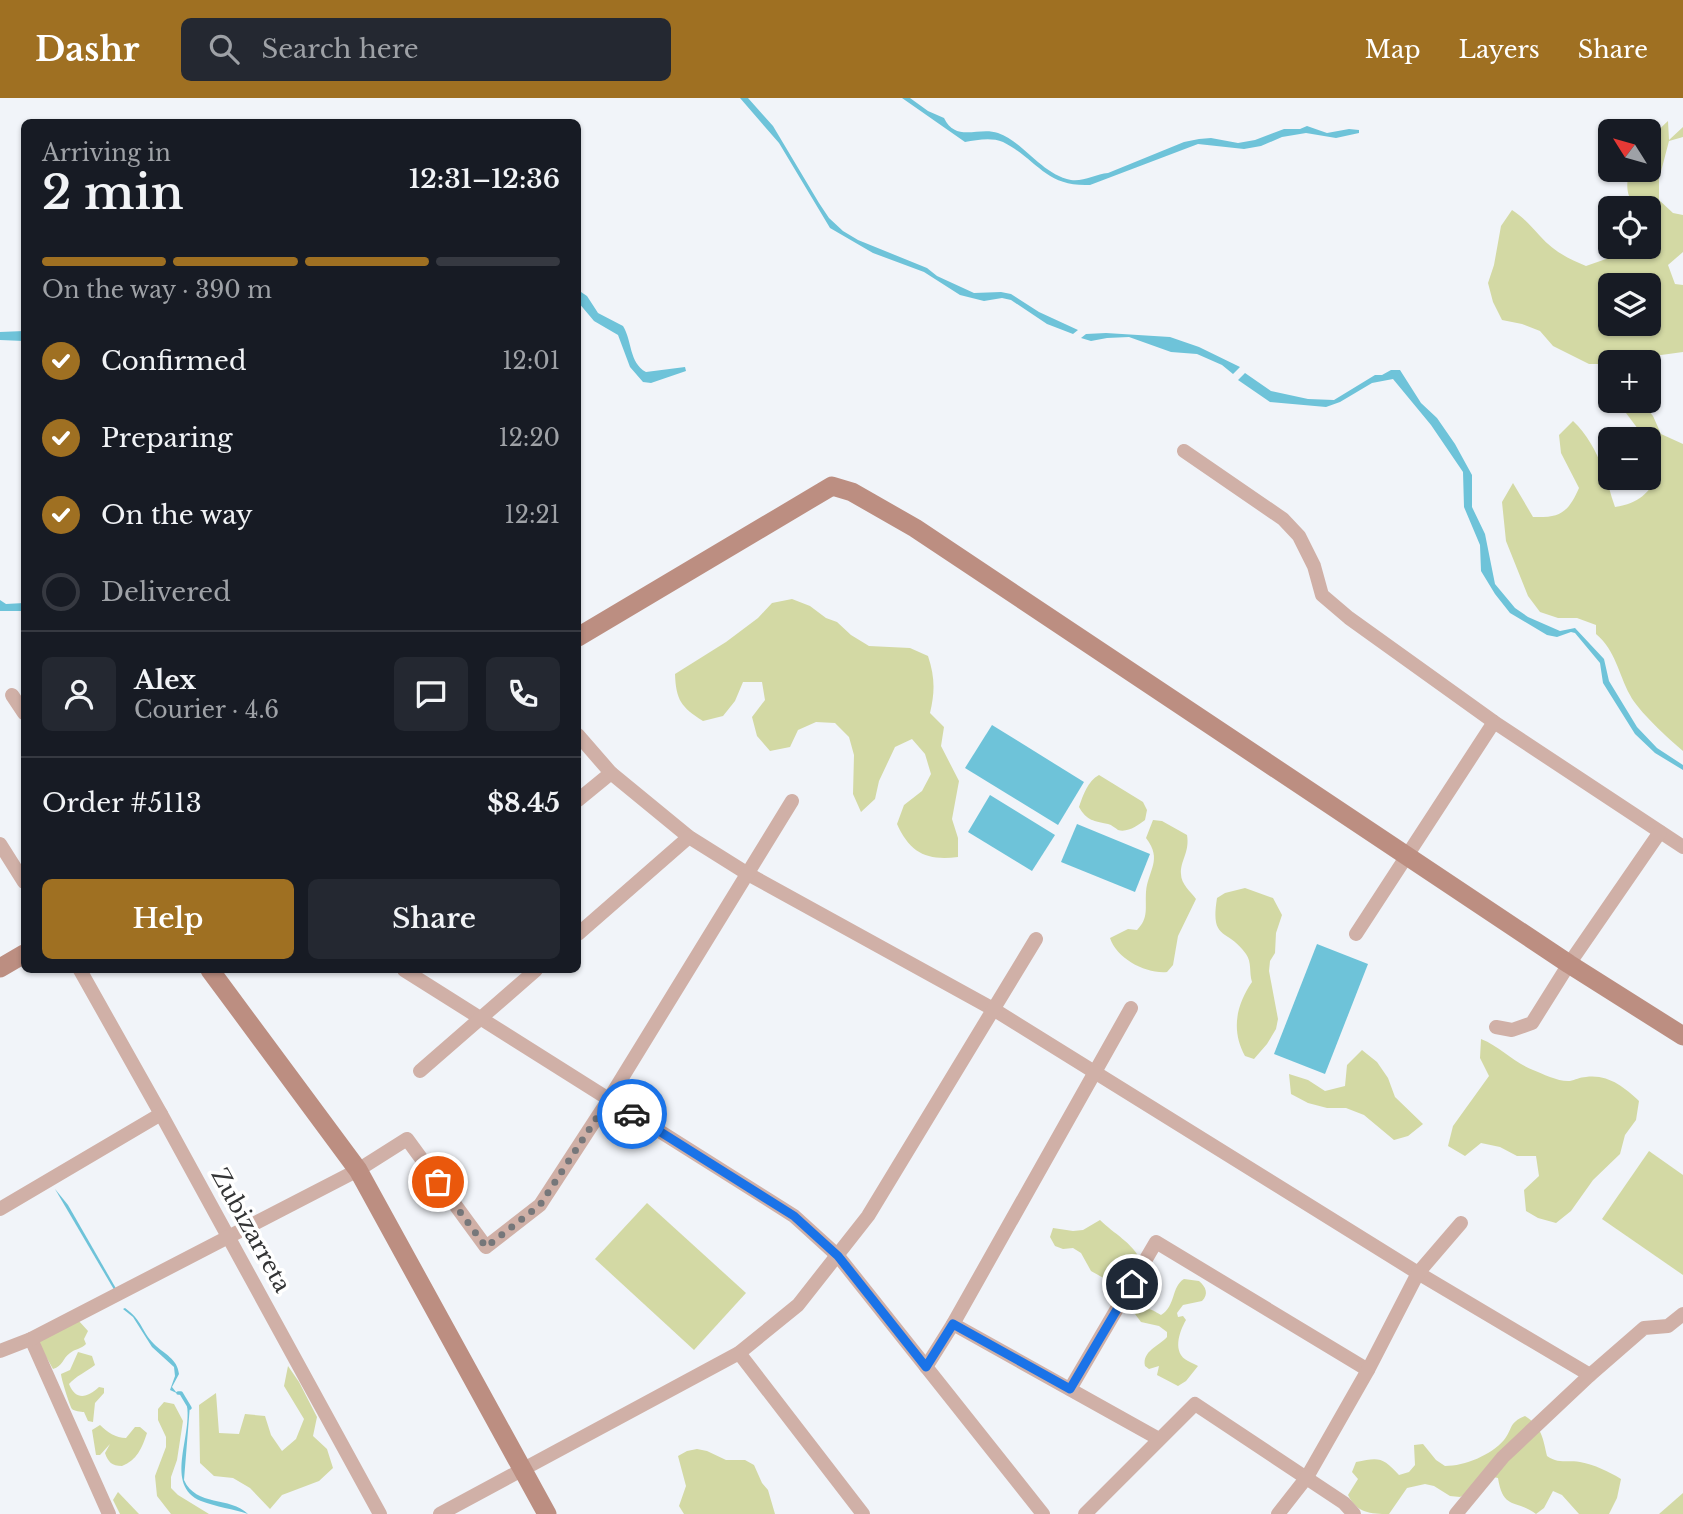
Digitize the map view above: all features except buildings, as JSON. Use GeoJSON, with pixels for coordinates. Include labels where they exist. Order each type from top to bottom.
{"type":"FeatureCollection","features":[{"type":"Feature","properties":{"kind":"street"},"geometry":{"type":"LineString","coordinates":[[1184,451],[1283,519],[1299,536],[1314,566],[1322,595],[1349,618],[1494,722],[1683,847]]}},
{"type":"Feature","properties":{"kind":"street"},"geometry":{"type":"LineString","coordinates":[[581,634],[832,486],[852,492],[915,528],[1569,964],[1683,1036]]}},
{"type":"Feature","properties":{"kind":"street"},"geometry":{"type":"LineString","coordinates":[[12,695],[21,708]]}},
{"type":"Feature","properties":{"kind":"street"},"geometry":{"type":"LineString","coordinates":[[1356,934],[1494,722]]}},
{"type":"Feature","properties":{"kind":"street"},"geometry":{"type":"LineString","coordinates":[[581,738],[611,773],[689,837],[748,874],[993,1009],[1418,1273],[1590,1375]]}},
{"type":"Feature","properties":{"kind":"street"},"geometry":{"type":"LineString","coordinates":[[581,798],[611,773]]}},
{"type":"Feature","properties":{"kind":"street"},"geometry":{"type":"LineString","coordinates":[[0,1351],[31,1339],[358,1170],[407,1139],[486,1247],[540,1205],[609,1099],[792,801]]}},
{"type":"Feature","properties":{"kind":"street"},"geometry":{"type":"LineString","coordinates":[[1496,1027],[1512,1030],[1532,1023],[1569,964],[1660,832]]}},
{"type":"Feature","properties":{"kind":"street"},"geometry":{"type":"LineString","coordinates":[[581,931],[689,837]]}},
{"type":"Feature","properties":{"kind":"street"},"geometry":{"type":"LineString","coordinates":[[0,844],[21,877]]}},
{"type":"Feature","properties":{"kind":"street"},"geometry":{"type":"LineString","coordinates":[[440,1514],[738,1353],[797,1305],[868,1216],[1036,939]]}},
{"type":"Feature","properties":{"kind":"street"},"geometry":{"type":"LineString","coordinates":[[0,968],[21,956]]}},
{"type":"Feature","properties":{"kind":"street","name":"Zubizarreta"},"geometry":{"type":"LineString","coordinates":[[82,973],[162,1114],[380,1514]]}},
{"type":"Feature","properties":{"kind":"street"},"geometry":{"type":"LineString","coordinates":[[213,973],[358,1170],[547,1514]]}},
{"type":"Feature","properties":{"kind":"street"},"geometry":{"type":"LineString","coordinates":[[409,973],[794,1216],[838,1256],[1043,1514]]}},
{"type":"Feature","properties":{"kind":"street"},"geometry":{"type":"LineString","coordinates":[[420,1072],[533,973]]}},
{"type":"Feature","properties":{"kind":"street"},"geometry":{"type":"LineString","coordinates":[[926,1367],[1131,1009]]}},
{"type":"Feature","properties":{"kind":"street"},"geometry":{"type":"LineString","coordinates":[[0,1209],[162,1114]]}},
{"type":"Feature","properties":{"kind":"street"},"geometry":{"type":"LineString","coordinates":[[1278,1514],[1307,1477],[1368,1370],[1418,1273],[1461,1223]]}},
{"type":"Feature","properties":{"kind":"street"},"geometry":{"type":"LineString","coordinates":[[1070,1389],[1156,1241],[1368,1370]]}},
{"type":"Feature","properties":{"kind":"street"},"geometry":{"type":"LineString","coordinates":[[1456,1514],[1503,1457],[1590,1375],[1644,1328],[1668,1326],[1683,1314]]}},
{"type":"Feature","properties":{"kind":"street"},"geometry":{"type":"LineString","coordinates":[[953,1324],[1159,1439]]}},
{"type":"Feature","properties":{"kind":"street"},"geometry":{"type":"LineString","coordinates":[[31,1339],[108,1514]]}},
{"type":"Feature","properties":{"kind":"street"},"geometry":{"type":"LineString","coordinates":[[738,1353],[863,1514]]}},
{"type":"Feature","properties":{"kind":"street"},"geometry":{"type":"LineString","coordinates":[[1085,1514],[1195,1404],[1345,1503],[1354,1514]]}},
{"type":"Feature","properties":{"kind":"green space"},"geometry":{"type":"Polygon","coordinates":[[[1668,121],[1669,140],[1683,127],[1683,137],[1669,141],[1661,171],[1661,127],[1668,121]]]}},
{"type":"Feature","properties":{"kind":"green space"},"geometry":{"type":"Polygon","coordinates":[[[1659,182],[1659,196],[1629,196],[1627,183],[1659,182]]]}},
{"type":"Feature","properties":{"kind":"green space"},"geometry":{"type":"Polygon","coordinates":[[[1661,202],[1673,213],[1683,215],[1683,252],[1668,265],[1675,284],[1683,285],[1683,352],[1661,355],[1661,350],[1598,350],[1598,364],[1589,364],[1553,346],[1540,331],[1502,320],[1488,283],[1501,226],[1512,210],[1556,250],[1586,266],[1606,259],[1661,259],[1661,202]]]}},
{"type":"Feature","properties":{"kind":"green space"},"geometry":{"type":"Polygon","coordinates":[[[1626,413],[1651,413],[1658,427],[1636,427],[1626,413]]]}},
{"type":"Feature","properties":{"kind":"green space"},"geometry":{"type":"Polygon","coordinates":[[[1573,421],[1587,437],[1598,458],[1598,490],[1610,490],[1615,507],[1631,503],[1647,492],[1661,490],[1661,434],[1683,444],[1683,751],[1654,725],[1634,702],[1612,655],[1596,634],[1596,625],[1577,618],[1558,618],[1540,612],[1528,596],[1506,541],[1502,502],[1513,483],[1533,517],[1557,515],[1567,508],[1575,496],[1579,488],[1561,453],[1559,435],[1573,421]]]}},
{"type":"Feature","properties":{"kind":"green space"},"geometry":{"type":"Polygon","coordinates":[[[792,599],[837,622],[869,646],[910,648],[928,656],[934,684],[930,713],[944,727],[941,746],[959,781],[952,819],[958,838],[958,857],[937,858],[921,853],[908,842],[897,824],[904,805],[922,791],[931,774],[925,754],[912,739],[895,747],[879,781],[875,799],[861,812],[853,794],[854,755],[849,737],[835,723],[816,722],[798,730],[790,747],[770,751],[757,736],[752,717],[765,700],[762,682],[743,682],[735,701],[723,716],[703,721],[681,702],[675,674],[726,642],[758,618],[772,603],[792,599]]]}},
{"type":"Feature","properties":{"kind":"green space"},"geometry":{"type":"Polygon","coordinates":[[[1099,775],[1143,802],[1147,810],[1145,820],[1122,831],[1109,824],[1091,820],[1085,815],[1079,807],[1089,785],[1099,775]]]}},
{"type":"Feature","properties":{"kind":"green space"},"geometry":{"type":"Polygon","coordinates":[[[1153,820],[1162,821],[1187,835],[1181,878],[1196,899],[1178,936],[1173,965],[1167,972],[1133,964],[1119,952],[1110,938],[1128,929],[1137,930],[1143,921],[1147,884],[1154,859],[1146,838],[1153,820]]]}},
{"type":"Feature","properties":{"kind":"green space"},"geometry":{"type":"Polygon","coordinates":[[[1245,888],[1273,898],[1282,915],[1269,971],[1278,1019],[1276,1029],[1267,1044],[1254,1059],[1245,1056],[1237,1028],[1239,1009],[1252,982],[1249,960],[1239,946],[1218,928],[1215,912],[1217,898],[1245,888]]]}},
{"type":"Feature","properties":{"kind":"green space"},"geometry":{"type":"Polygon","coordinates":[[[1481,1039],[1546,1076],[1566,1081],[1584,1077],[1601,1078],[1621,1086],[1639,1101],[1636,1120],[1625,1135],[1620,1154],[1593,1180],[1571,1211],[1556,1223],[1526,1211],[1524,1190],[1539,1176],[1536,1156],[1517,1156],[1500,1147],[1481,1143],[1465,1156],[1448,1146],[1453,1126],[1489,1076],[1480,1058],[1481,1039]]]}},
{"type":"Feature","properties":{"kind":"green space"},"geometry":{"type":"Polygon","coordinates":[[[1362,1050],[1377,1062],[1388,1078],[1395,1097],[1423,1124],[1408,1136],[1394,1140],[1364,1115],[1346,1108],[1327,1108],[1308,1103],[1291,1094],[1289,1074],[1308,1080],[1325,1091],[1345,1086],[1347,1065],[1362,1050]]]}},
{"type":"Feature","properties":{"kind":"green space"},"geometry":{"type":"Polygon","coordinates":[[[1649,1151],[1683,1175],[1683,1275],[1602,1219],[1649,1151]]]}},
{"type":"Feature","properties":{"kind":"green space"},"geometry":{"type":"Polygon","coordinates":[[[647,1203],[746,1293],[694,1350],[595,1259],[647,1203]]]}},
{"type":"Feature","properties":{"kind":"green space"},"geometry":{"type":"Polygon","coordinates":[[[1100,1220],[1128,1243],[1141,1261],[1124,1285],[1115,1283],[1116,1285],[1091,1271],[1081,1253],[1073,1248],[1055,1246],[1050,1237],[1053,1228],[1083,1230],[1100,1220]]]}},
{"type":"Feature","properties":{"kind":"green space"},"geometry":{"type":"Polygon","coordinates":[[[1184,1279],[1199,1281],[1206,1293],[1202,1301],[1183,1305],[1177,1313],[1178,1317],[1183,1316],[1186,1320],[1179,1336],[1178,1348],[1183,1357],[1198,1366],[1186,1381],[1178,1386],[1157,1375],[1159,1366],[1149,1369],[1145,1366],[1146,1356],[1167,1337],[1167,1332],[1159,1326],[1141,1322],[1135,1314],[1145,1309],[1161,1315],[1169,1307],[1177,1287],[1184,1279]]]}},
{"type":"Feature","properties":{"kind":"green space"},"geometry":{"type":"Polygon","coordinates":[[[78,1320],[88,1331],[84,1339],[86,1344],[70,1353],[53,1369],[39,1344],[41,1339],[78,1320]]]}},
{"type":"Feature","properties":{"kind":"green space"},"geometry":{"type":"Polygon","coordinates":[[[78,1352],[92,1356],[95,1365],[69,1384],[72,1389],[82,1396],[99,1387],[104,1388],[104,1393],[95,1403],[93,1422],[88,1421],[84,1412],[72,1409],[61,1377],[61,1374],[70,1370],[78,1352]]]}},
{"type":"Feature","properties":{"kind":"green space"},"geometry":{"type":"Polygon","coordinates":[[[288,1366],[317,1417],[313,1436],[327,1449],[333,1468],[319,1481],[282,1495],[270,1509],[250,1488],[233,1478],[214,1476],[200,1463],[199,1405],[216,1393],[219,1433],[239,1434],[245,1414],[265,1416],[271,1435],[282,1451],[296,1439],[304,1419],[284,1386],[288,1366]]]}},
{"type":"Feature","properties":{"kind":"green space"},"geometry":{"type":"Polygon","coordinates":[[[164,1402],[174,1404],[183,1421],[171,1488],[209,1514],[171,1514],[157,1496],[155,1476],[166,1447],[166,1437],[158,1420],[158,1409],[164,1402]]]}},
{"type":"Feature","properties":{"kind":"green space"},"geometry":{"type":"Polygon","coordinates":[[[1525,1416],[1538,1429],[1547,1456],[1559,1461],[1591,1465],[1621,1479],[1617,1498],[1609,1514],[1579,1514],[1562,1495],[1553,1491],[1544,1508],[1536,1514],[1507,1500],[1498,1478],[1493,1477],[1460,1497],[1450,1496],[1425,1484],[1407,1488],[1389,1514],[1376,1514],[1360,1509],[1348,1495],[1358,1479],[1352,1472],[1356,1462],[1380,1460],[1399,1475],[1409,1472],[1415,1465],[1414,1445],[1423,1444],[1436,1460],[1445,1466],[1461,1464],[1492,1450],[1504,1440],[1513,1424],[1525,1416]]]}},
{"type":"Feature","properties":{"kind":"green space"},"geometry":{"type":"Polygon","coordinates":[[[100,1425],[122,1438],[126,1438],[135,1427],[140,1427],[147,1433],[135,1457],[119,1466],[111,1463],[106,1456],[110,1444],[100,1455],[96,1455],[92,1430],[100,1425]]]}},
{"type":"Feature","properties":{"kind":"green space"},"geometry":{"type":"Polygon","coordinates":[[[697,1449],[726,1460],[745,1460],[754,1465],[768,1490],[775,1514],[684,1514],[679,1506],[686,1486],[678,1456],[697,1449]]]}},
{"type":"Feature","properties":{"kind":"green space"},"geometry":{"type":"Polygon","coordinates":[[[118,1492],[139,1514],[120,1514],[113,1500],[118,1492]]]}},
{"type":"Feature","properties":{"kind":"green space"},"geometry":{"type":"Polygon","coordinates":[[[1683,1493],[1683,1514],[1659,1514],[1683,1493]]]}},
{"type":"Feature","properties":{"kind":"water"},"geometry":{"type":"Polygon","coordinates":[[[740,98],[748,98],[773,126],[829,218],[843,231],[858,240],[927,268],[937,276],[974,293],[1011,294],[1039,312],[1078,330],[1073,334],[1047,324],[1011,300],[1002,298],[984,301],[960,295],[924,272],[873,253],[830,228],[779,143],[740,98]]]}},
{"type":"Feature","properties":{"kind":"water"},"geometry":{"type":"Polygon","coordinates":[[[902,98],[910,98],[944,118],[955,130],[998,133],[1017,144],[1051,172],[1071,180],[1108,173],[1184,142],[1199,139],[1211,138],[1238,143],[1284,129],[1307,126],[1327,133],[1349,129],[1359,130],[1359,133],[1336,138],[1306,133],[1282,137],[1261,146],[1244,149],[1198,144],[1090,185],[1075,184],[1052,177],[1015,149],[998,140],[965,142],[902,98]]]}},
{"type":"Feature","properties":{"kind":"water"},"geometry":{"type":"Polygon","coordinates":[[[581,292],[587,296],[598,313],[623,326],[640,368],[646,372],[685,367],[686,371],[651,383],[643,382],[630,367],[618,335],[594,321],[581,306],[581,292]]]}},
{"type":"Feature","properties":{"kind":"water"},"geometry":{"type":"Polygon","coordinates":[[[21,331],[21,341],[0,340],[0,332],[21,331]]]}},
{"type":"Feature","properties":{"kind":"water"},"geometry":{"type":"Polygon","coordinates":[[[1086,334],[1170,337],[1199,347],[1240,367],[1233,374],[1222,365],[1197,354],[1171,352],[1129,337],[1091,341],[1081,338],[1086,334]]]}},
{"type":"Feature","properties":{"kind":"water"},"geometry":{"type":"Polygon","coordinates":[[[1400,370],[1421,403],[1437,418],[1455,444],[1472,475],[1472,507],[1485,534],[1495,584],[1515,608],[1528,617],[1560,631],[1575,628],[1604,659],[1609,681],[1637,727],[1657,748],[1683,765],[1683,770],[1655,753],[1635,734],[1603,683],[1600,663],[1575,633],[1557,637],[1547,635],[1510,613],[1495,594],[1481,571],[1480,545],[1464,507],[1463,472],[1431,425],[1393,379],[1372,383],[1326,407],[1270,402],[1238,380],[1245,373],[1271,391],[1308,399],[1334,400],[1375,375],[1400,370]]]}},
{"type":"Feature","properties":{"kind":"water"},"geometry":{"type":"Polygon","coordinates":[[[0,600],[6,604],[21,603],[21,611],[0,611],[0,600]]]}},
{"type":"Feature","properties":{"kind":"water"},"geometry":{"type":"Polygon","coordinates":[[[992,725],[1084,782],[1058,825],[965,768],[992,725]]]}},
{"type":"Feature","properties":{"kind":"water"},"geometry":{"type":"Polygon","coordinates":[[[990,795],[1055,835],[1032,871],[968,832],[990,795]]]}},
{"type":"Feature","properties":{"kind":"water"},"geometry":{"type":"Polygon","coordinates":[[[1077,824],[1150,854],[1135,892],[1061,862],[1077,824]]]}},
{"type":"Feature","properties":{"kind":"water"},"geometry":{"type":"Polygon","coordinates":[[[1317,944],[1368,964],[1325,1074],[1274,1054],[1317,944]]]}},
{"type":"Feature","properties":{"kind":"water"},"geometry":{"type":"Polygon","coordinates":[[[55,1189],[68,1205],[118,1292],[116,1293],[55,1189]]]}},
{"type":"Feature","properties":{"kind":"water"},"geometry":{"type":"Polygon","coordinates":[[[123,1309],[135,1317],[154,1344],[176,1364],[179,1374],[172,1387],[176,1392],[183,1393],[181,1395],[170,1390],[175,1376],[174,1367],[152,1347],[133,1317],[123,1309]]]}},
{"type":"Feature","properties":{"kind":"water"},"geometry":{"type":"Polygon","coordinates":[[[190,1405],[184,1480],[197,1494],[241,1508],[248,1514],[201,1501],[190,1494],[184,1484],[182,1460],[188,1419],[187,1406],[190,1405]]]}},
{"type":"Feature","properties":{"kind":"waterway"},"geometry":{"type":"LineString","coordinates":[[178,1393],[181,1393],[190,1408]]}},
{"type":"Feature","properties":{"kind":"way so far"},"geometry":{"type":"LineString","coordinates":[[438,1182],[486,1247],[540,1205],[609,1099],[632,1114]]}},
{"type":"Feature","properties":{"kind":"route"},"geometry":{"type":"LineString","coordinates":[[632,1114],[794,1216],[838,1256],[926,1367],[953,1324],[1070,1389],[1132,1284]]}}]}
